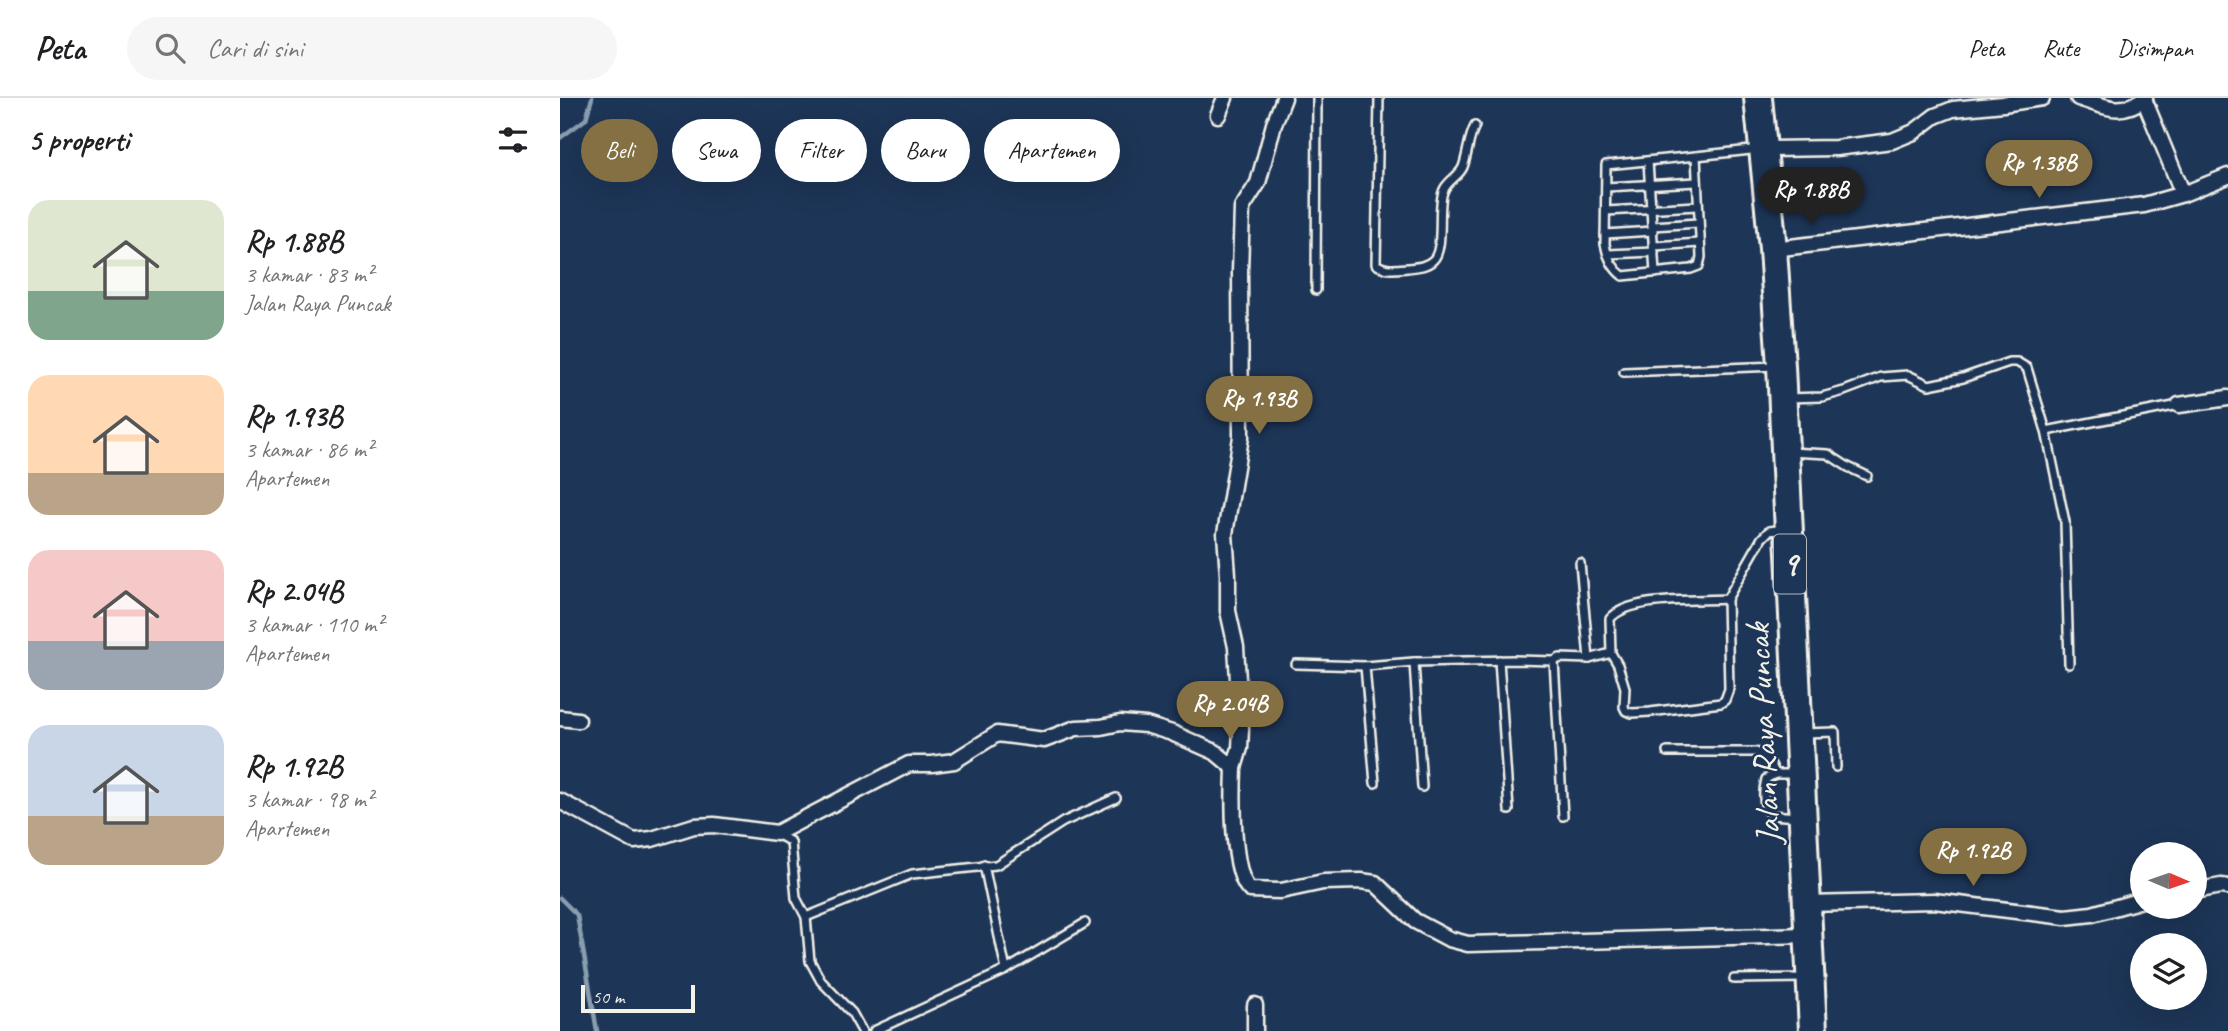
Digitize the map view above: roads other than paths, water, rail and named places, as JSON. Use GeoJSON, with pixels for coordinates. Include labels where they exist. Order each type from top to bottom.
{"type":"FeatureCollection","features":[{"type":"Feature","properties":{"kind":"highway","name":"Jalan Raya Puncak"},"geometry":{"type":"LineString","coordinates":[[1758,98],[1781,366],[1799,733],[1788,774],[1802,817],[1813,1031]]}},
{"type":"Feature","properties":{"kind":"street"},"geometry":{"type":"LineString","coordinates":[[1218,115],[1225,98]]}},
{"type":"Feature","properties":{"kind":"street"},"geometry":{"type":"LineString","coordinates":[[1284,98],[1270,136],[1258,183],[1242,208],[1241,437],[1225,534],[1228,611],[1236,647],[1241,729],[1240,748],[1234,768],[1233,830],[1243,881],[1250,890],[1282,891],[1323,882],[1375,883],[1415,921],[1449,939],[1468,944],[1808,934]]}},
{"type":"Feature","properties":{"kind":"street"},"geometry":{"type":"LineString","coordinates":[[1764,149],[1836,148],[1892,141],[1914,132],[1935,116],[1953,109],[2042,98]]}},
{"type":"Feature","properties":{"kind":"street"},"geometry":{"type":"LineString","coordinates":[[2078,98],[2093,105],[2125,109],[2133,107],[2144,98],[2183,194]]}},
{"type":"Feature","properties":{"kind":"street"},"geometry":{"type":"LineString","coordinates":[[1773,249],[2111,210],[2162,201],[2228,176]]}},
{"type":"Feature","properties":{"kind":"street"},"geometry":{"type":"LineString","coordinates":[[2179,405],[2228,398]]}},
{"type":"Feature","properties":{"kind":"street"},"geometry":{"type":"LineString","coordinates":[[560,718],[578,720]]}},
{"type":"Feature","properties":{"kind":"street"},"geometry":{"type":"LineString","coordinates":[[560,801],[638,842],[694,826],[713,825],[777,833],[909,764],[954,761],[998,734],[1044,740],[1076,728],[1120,723],[1146,725],[1172,733],[1215,752],[1234,768]]}},
{"type":"Feature","properties":{"kind":"street"},"geometry":{"type":"LineString","coordinates":[[2207,889],[2228,887]]}},
{"type":"Feature","properties":{"kind":"street"},"geometry":{"type":"LineString","coordinates":[[1807,904],[1934,901],[2065,917],[2092,914],[2130,903]]}},
{"type":"Feature","properties":{"kind":"street"},"geometry":{"type":"LineString","coordinates":[[1255,1005],[1255,1031]]}},
{"type":"Feature","properties":{"kind":"lane"},"geometry":{"type":"LineString","coordinates":[[1316,290],[1317,98]]}},
{"type":"Feature","properties":{"kind":"lane"},"geometry":{"type":"LineString","coordinates":[[1379,98],[1376,264],[1381,267],[1392,269],[1425,266],[1434,260],[1438,248],[1441,194],[1448,182],[1462,169],[1469,138],[1475,126]]}},
{"type":"Feature","properties":{"kind":"lane"},"geometry":{"type":"LineString","coordinates":[[1696,156],[1701,263],[1691,270],[1623,276],[1608,254],[1605,234],[1606,164],[1764,149]]}},
{"type":"Feature","properties":{"kind":"lane"},"geometry":{"type":"LineString","coordinates":[[1648,161],[1655,273]]}},
{"type":"Feature","properties":{"kind":"lane"},"geometry":{"type":"LineString","coordinates":[[1606,187],[1697,182]]}},
{"type":"Feature","properties":{"kind":"lane"},"geometry":{"type":"LineString","coordinates":[[1606,211],[1697,206]]}},
{"type":"Feature","properties":{"kind":"lane"},"geometry":{"type":"LineString","coordinates":[[1605,234],[1698,223]]}},
{"type":"Feature","properties":{"kind":"lane"},"geometry":{"type":"LineString","coordinates":[[1608,254],[1700,243]]}},
{"type":"Feature","properties":{"kind":"lane"},"geometry":{"type":"LineString","coordinates":[[1782,398],[1822,397],[1893,375],[1908,375],[1929,386],[1963,378],[2009,362],[2017,362],[2027,368],[2046,431],[2066,522],[2068,664]]}},
{"type":"Feature","properties":{"kind":"lane"},"geometry":{"type":"LineString","coordinates":[[1624,372],[1781,366]]}},
{"type":"Feature","properties":{"kind":"lane"},"geometry":{"type":"LineString","coordinates":[[2046,431],[2179,405]]}},
{"type":"Feature","properties":{"kind":"lane"},"geometry":{"type":"LineString","coordinates":[[1785,452],[1828,454],[1867,476]]}},
{"type":"Feature","properties":{"kind":"lane"},"geometry":{"type":"LineString","coordinates":[[1727,598],[1673,600],[1620,609],[1610,619],[1611,653],[1625,688],[1626,711],[1650,712],[1721,703],[1728,695],[1729,689],[1727,598],[1762,538],[1769,531],[1788,528]]}},
{"type":"Feature","properties":{"kind":"lane"},"geometry":{"type":"LineString","coordinates":[[1580,563],[1589,659]]}},
{"type":"Feature","properties":{"kind":"lane"},"geometry":{"type":"LineString","coordinates":[[1296,664],[1365,666],[1414,662],[1554,661],[1560,658],[1589,659],[1611,653]]}},
{"type":"Feature","properties":{"kind":"lane"},"geometry":{"type":"LineString","coordinates":[[1499,660],[1509,810]]}},
{"type":"Feature","properties":{"kind":"lane"},"geometry":{"type":"LineString","coordinates":[[1554,661],[1563,816]]}},
{"type":"Feature","properties":{"kind":"lane"},"geometry":{"type":"LineString","coordinates":[[1414,662],[1422,787]]}},
{"type":"Feature","properties":{"kind":"lane"},"geometry":{"type":"LineString","coordinates":[[1365,666],[1375,783]]}},
{"type":"Feature","properties":{"kind":"lane"},"geometry":{"type":"LineString","coordinates":[[1799,733],[1835,732],[1836,767]]}},
{"type":"Feature","properties":{"kind":"lane"},"geometry":{"type":"LineString","coordinates":[[1667,752],[1756,752],[1788,774]]}},
{"type":"Feature","properties":{"kind":"lane"},"geometry":{"type":"LineString","coordinates":[[1788,774],[1766,779],[1765,805],[1771,815],[1802,817]]}},
{"type":"Feature","properties":{"kind":"lane"},"geometry":{"type":"LineString","coordinates":[[806,917],[912,874],[996,865],[1063,822],[1116,799]]}},
{"type":"Feature","properties":{"kind":"lane"},"geometry":{"type":"LineString","coordinates":[[777,833],[791,842],[796,898],[806,917],[810,961],[821,981],[852,1013],[862,1031]]}},
{"type":"Feature","properties":{"kind":"lane"},"geometry":{"type":"LineString","coordinates":[[984,865],[1006,970]]}},
{"type":"Feature","properties":{"kind":"lane"},"geometry":{"type":"LineString","coordinates":[[874,1031],[1006,970],[1085,923]]}},
{"type":"Feature","properties":{"kind":"lane"},"geometry":{"type":"LineString","coordinates":[[1734,979],[1810,978]]}},
{"type":"Feature","properties":{"kind":"lane"},"geometry":{"type":"LineString","coordinates":[[1813,1031],[1820,1031]]}},
{"type":"Feature","properties":{"kind":"waterway"},"geometry":{"type":"LineString","coordinates":[[560,138],[586,119],[592,98]]}},
{"type":"Feature","properties":{"kind":"waterway"},"geometry":{"type":"LineString","coordinates":[[560,898],[577,915],[597,1031]]}}]}
